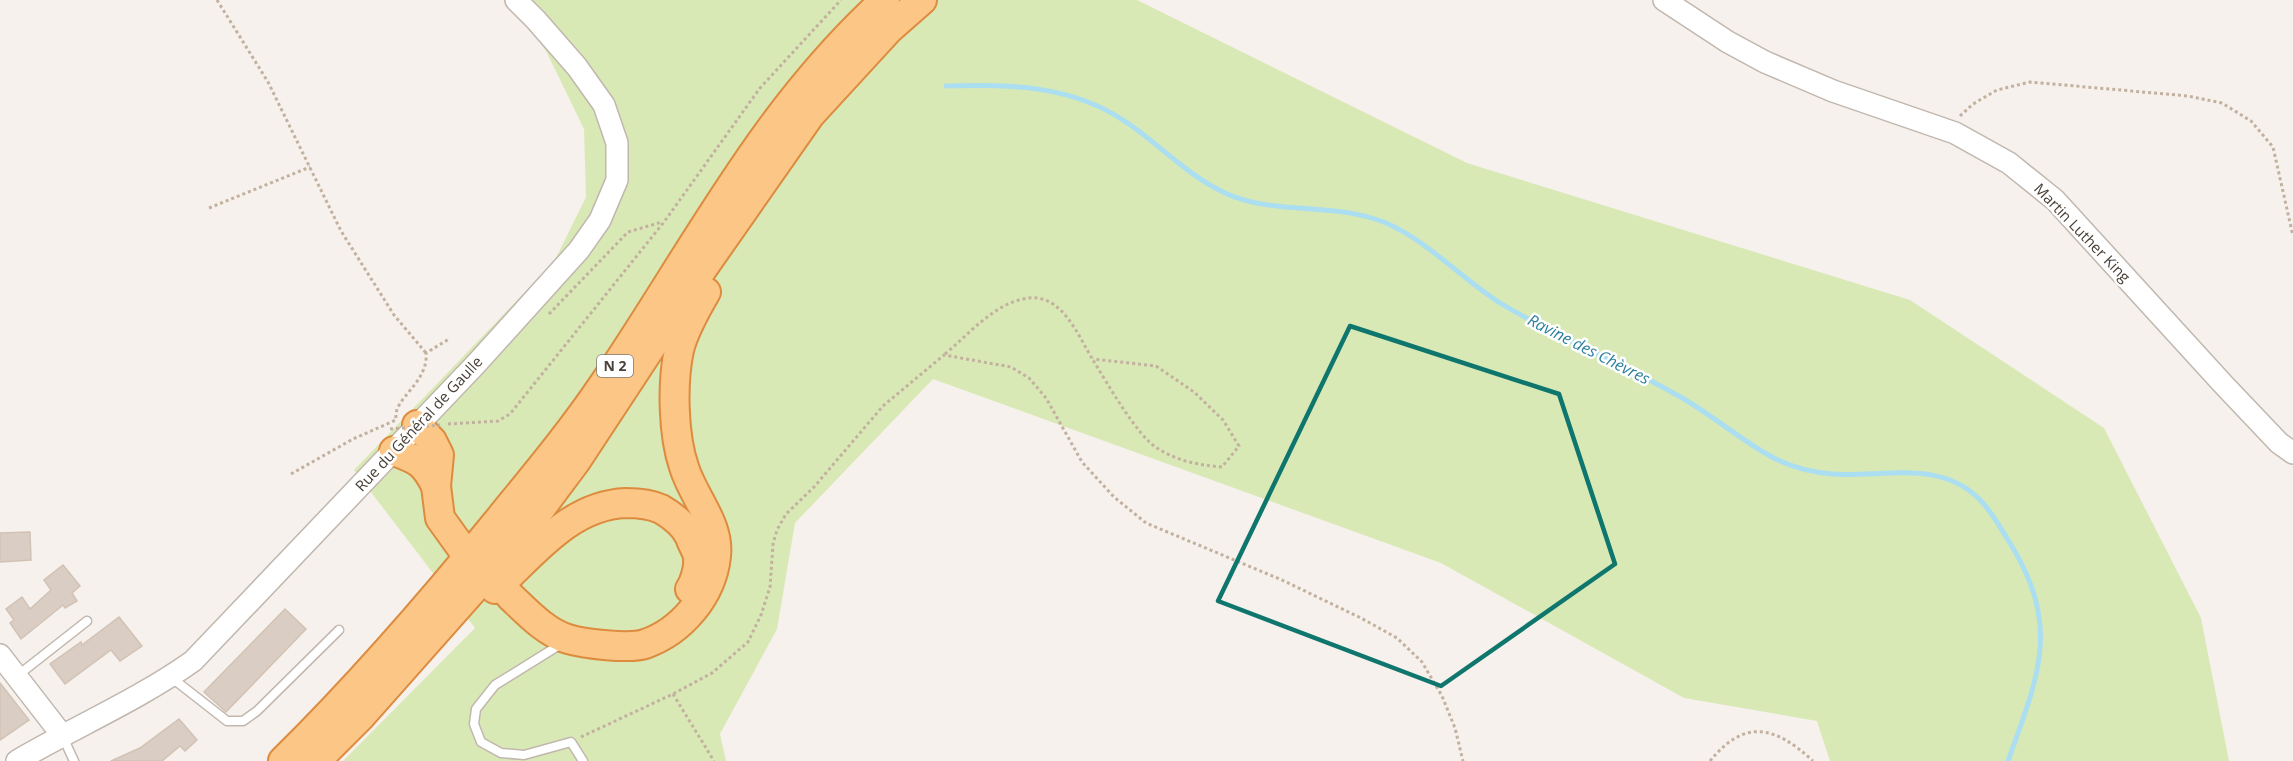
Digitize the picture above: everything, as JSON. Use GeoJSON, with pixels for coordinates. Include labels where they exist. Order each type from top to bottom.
{"type":"FeatureCollection","features":[{"type":"Feature","properties":{"kind":"highway","name":"N 2"},"geometry":{"type":"LineString","coordinates":[[283,761],[327,718],[430,605],[564,440],[604,384],[734,179],[772,124],[811,76],[858,25],[885,0]]}},
{"type":"Feature","properties":{"kind":"highway","name":"N 2"},"geometry":{"type":"LineString","coordinates":[[316,761],[361,716],[517,540],[576,461],[703,268],[810,115],[846,73],[889,29],[922,0]]}},
{"type":"Feature","properties":{"kind":"highway"},"geometry":{"type":"LineString","coordinates":[[889,29],[937,0]]}},
{"type":"Feature","properties":{"kind":"highway"},"geometry":{"type":"LineString","coordinates":[[510,596],[545,626],[568,639],[613,646],[644,645],[675,627],[699,604],[714,574],[717,553],[713,528],[684,468],[676,423],[676,374],[680,348],[700,302],[794,155],[810,115]]}},
{"type":"Feature","properties":{"kind":"highway"},"geometry":{"type":"LineString","coordinates":[[402,431],[432,441],[439,455],[436,486],[440,518],[463,550]]}},
{"type":"Feature","properties":{"kind":"highway"},"geometry":{"type":"LineString","coordinates":[[361,716],[559,529],[582,514],[612,504],[635,503],[655,506],[674,517],[687,531],[698,558],[694,584],[676,610],[650,630],[613,646]]}},
{"type":"Feature","properties":{"kind":"street","name":"Rue du Général de Gaulle"},"geometry":{"type":"LineString","coordinates":[[17,761],[170,677],[193,661],[213,642],[402,431],[476,364],[579,250],[600,220],[618,180],[617,143],[604,105],[577,67],[516,0]]}},
{"type":"Feature","properties":{"kind":"street","name":"Martin Luther King"},"geometry":{"type":"LineString","coordinates":[[1664,0],[1728,42],[1765,62],[1833,91],[1946,130],[2009,163],[2055,200],[2223,384],[2279,443],[2293,453]]}},
{"type":"Feature","properties":{"kind":"street"},"geometry":{"type":"LineString","coordinates":[[0,655],[62,735]]}},
{"type":"Feature","properties":{"kind":"lane"},"geometry":{"type":"LineString","coordinates":[[16,676],[87,621]]}},
{"type":"Feature","properties":{"kind":"lane"},"geometry":{"type":"LineString","coordinates":[[170,677],[227,721],[243,721],[257,711],[339,630]]}},
{"type":"Feature","properties":{"kind":"lane"},"geometry":{"type":"LineString","coordinates":[[568,639],[495,685],[476,709],[474,724],[481,742],[501,753],[524,755],[572,742],[583,761]]}},
{"type":"Feature","properties":{"kind":"lane"},"geometry":{"type":"LineString","coordinates":[[62,735],[74,761]]}},
{"type":"Feature","properties":{"kind":"path"},"geometry":{"type":"LineString","coordinates":[[217,0],[268,82],[341,231],[394,315],[426,353],[427,360],[420,379],[395,413],[402,431]]}},
{"type":"Feature","properties":{"kind":"path"},"geometry":{"type":"LineString","coordinates":[[291,474],[353,439],[402,431],[498,421],[510,414],[664,222],[760,88],[841,0]]}},
{"type":"Feature","properties":{"kind":"path"},"geometry":{"type":"LineString","coordinates":[[1946,130],[1973,104],[1989,94],[2030,82],[2188,96],[2222,103],[2251,121],[2273,147],[2293,236]]}},
{"type":"Feature","properties":{"kind":"path"},"geometry":{"type":"LineString","coordinates":[[209,208],[311,167]]}},
{"type":"Feature","properties":{"kind":"path"},"geometry":{"type":"LineString","coordinates":[[545,318],[628,232],[664,222]]}},
{"type":"Feature","properties":{"kind":"path"},"geometry":{"type":"LineString","coordinates":[[572,742],[712,673],[748,642],[761,615],[770,586],[773,544],[777,530],[786,514],[814,487],[883,406],[997,309],[1024,298],[1043,299],[1056,306],[1074,325],[1093,360],[1138,428],[1155,448],[1189,464],[1222,467],[1239,446],[1223,420],[1201,399],[1156,366],[1093,360]]}},
{"type":"Feature","properties":{"kind":"path"},"geometry":{"type":"LineString","coordinates":[[426,353],[449,339]]}},
{"type":"Feature","properties":{"kind":"path"},"geometry":{"type":"LineString","coordinates":[[945,355],[1011,367],[1029,378],[1047,398],[1082,462],[1114,497],[1146,523],[1282,580],[1397,638],[1422,662],[1442,696],[1455,728],[1463,761]]}},
{"type":"Feature","properties":{"kind":"path"},"geometry":{"type":"LineString","coordinates":[[673,694],[714,761]]}},
{"type":"Feature","properties":{"kind":"path"},"geometry":{"type":"LineString","coordinates":[[1710,761],[1724,744],[1744,732],[1773,734],[1790,741],[1813,761]]}},
{"type":"Feature","properties":{"kind":"highlighted area"},"geometry":{"type":"Polygon","coordinates":[[[1350,326],[1559,394],[1615,564],[1441,686],[1218,601],[1350,326]]]}},
{"type":"Feature","properties":{"kind":"green space"},"geometry":{"type":"Polygon","coordinates":[[[509,0],[1137,0],[1467,163],[1910,300],[2104,428],[2201,618],[2229,761],[1830,761],[1817,721],[1684,698],[1441,563],[933,379],[795,523],[777,629],[720,734],[726,761],[343,761],[475,628],[354,470],[554,262],[586,197],[584,129],[546,51],[509,0]]]}},
{"type":"Feature","properties":{"kind":"building"},"geometry":{"type":"Polygon","coordinates":[[[30,532],[31,560],[0,562],[0,533],[30,532]]]}},
{"type":"Feature","properties":{"kind":"building"},"geometry":{"type":"Polygon","coordinates":[[[63,565],[80,586],[72,593],[77,601],[65,608],[63,605],[21,639],[10,623],[14,620],[6,609],[22,597],[30,609],[51,590],[44,580],[63,565]]]}},
{"type":"Feature","properties":{"kind":"building"},"geometry":{"type":"Polygon","coordinates":[[[285,609],[306,629],[226,712],[204,692],[285,609]]]}},
{"type":"Feature","properties":{"kind":"building"},"geometry":{"type":"Polygon","coordinates":[[[119,617],[142,646],[120,661],[111,650],[65,684],[50,664],[81,642],[82,645],[119,617]]]}},
{"type":"Feature","properties":{"kind":"building"},"geometry":{"type":"Polygon","coordinates":[[[0,683],[29,720],[0,740],[0,683]]]}},
{"type":"Feature","properties":{"kind":"building"},"geometry":{"type":"Polygon","coordinates":[[[179,719],[197,740],[185,751],[180,746],[162,761],[111,761],[140,748],[179,719]]]}},
{"type":"Feature","properties":{"kind":"waterway","name":"Ravine des Chèvres"},"geometry":{"type":"LineString","coordinates":[[946,86],[1039,89],[1084,100],[1126,122],[1186,169],[1225,193],[1263,204],[1345,212],[1386,223],[1415,239],[1483,291],[1518,314],[1675,394],[1773,458],[1789,465],[1832,474],[1911,473],[1930,475],[1966,488],[1982,502],[2010,543],[2026,573],[2036,601],[2040,627],[2040,652],[2036,677],[2008,761]]}}]}
